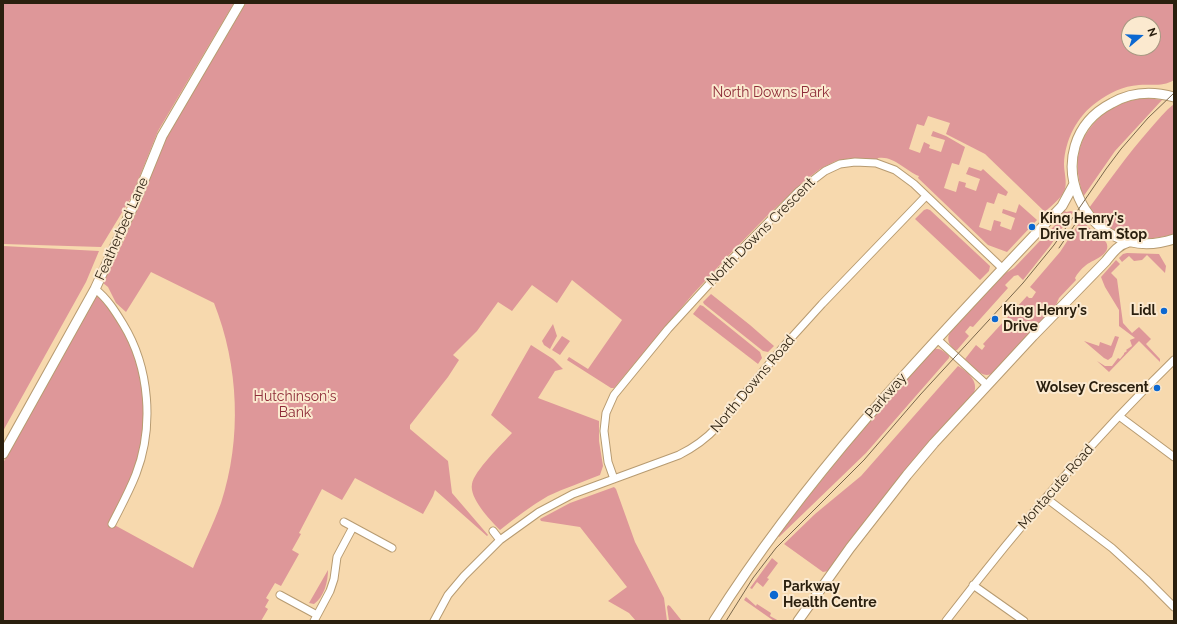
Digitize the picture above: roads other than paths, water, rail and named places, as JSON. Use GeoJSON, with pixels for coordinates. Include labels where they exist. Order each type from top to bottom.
{"type":"FeatureCollection","features":[{"type":"Feature","properties":{"kind":"street","name":"Featherbed Lane"},"geometry":{"type":"LineString","coordinates":[[3,454],[94,289],[136,200],[162,136],[240,3]]}},
{"type":"Feature","properties":{"kind":"street"},"geometry":{"type":"LineString","coordinates":[[1174,97],[1152,94],[1135,94],[1116,100],[1097,113],[1083,130],[1076,144],[1073,166],[1074,184],[1081,205],[1093,221],[1109,234],[1129,242],[1149,244],[1174,239]]}},
{"type":"Feature","properties":{"kind":"street","name":"North Downs Crescent"},"geometry":{"type":"LineString","coordinates":[[614,479],[608,462],[604,431],[606,413],[614,395],[668,329],[716,275],[806,185],[820,174],[835,166],[851,162],[882,164],[896,170],[908,179],[1002,268]]}},
{"type":"Feature","properties":{"kind":"street","name":"Parkway"},"geometry":{"type":"LineString","coordinates":[[714,621],[778,529],[826,467],[885,396],[936,339],[1062,206],[1074,184]]}},
{"type":"Feature","properties":{"kind":"street","name":"North Downs Road"},"geometry":{"type":"LineString","coordinates":[[434,621],[453,588],[500,540],[547,506],[569,496],[679,455],[699,443],[714,431],[783,347],[926,196]]}},
{"type":"Feature","properties":{"kind":"street"},"geometry":{"type":"LineString","coordinates":[[798,621],[843,557],[934,443],[987,385],[1106,261],[1115,249],[1121,244],[1129,242]]}},
{"type":"Feature","properties":{"kind":"street"},"geometry":{"type":"LineString","coordinates":[[94,289],[101,293],[108,301],[128,332],[142,370],[146,393],[147,429],[140,459],[129,491],[112,524]]}},
{"type":"Feature","properties":{"kind":"street"},"geometry":{"type":"LineString","coordinates":[[936,339],[987,385]]}},
{"type":"Feature","properties":{"kind":"street","name":"Montacute Road"},"geometry":{"type":"LineString","coordinates":[[946,621],[973,585],[1046,498],[1119,416],[1174,360]]}},
{"type":"Feature","properties":{"kind":"street"},"geometry":{"type":"LineString","coordinates":[[1119,416],[1174,457]]}},
{"type":"Feature","properties":{"kind":"street"},"geometry":{"type":"LineString","coordinates":[[1046,498],[1115,551],[1174,607]]}},
{"type":"Feature","properties":{"kind":"street"},"geometry":{"type":"LineString","coordinates":[[344,522],[392,548]]}},
{"type":"Feature","properties":{"kind":"street"},"geometry":{"type":"LineString","coordinates":[[280,595],[316,618],[332,586],[338,554],[353,526]]}},
{"type":"Feature","properties":{"kind":"street"},"geometry":{"type":"LineString","coordinates":[[493,531],[500,540]]}},
{"type":"Feature","properties":{"kind":"street"},"geometry":{"type":"LineString","coordinates":[[973,585],[1024,621]]}},
{"type":"Feature","properties":{"kind":"tram line"},"geometry":{"type":"LineString","coordinates":[[726,621],[753,578],[776,548],[864,460],[920,395],[1023,283],[1054,245],[1121,149],[1148,118],[1174,93]]}},
{"type":"Feature","properties":{"kind":"tram line"},"geometry":{"type":"LineString","coordinates":[[1059,248],[1080,217]]}},
{"type":"Feature","properties":{"kind":"place","name":"King Henry's Drive Tram Stop"},"geometry":{"type":"Point","coordinates":[1032,227]}},
{"type":"Feature","properties":{"kind":"place","name":"Lidl"},"geometry":{"type":"Point","coordinates":[1164,311]}},
{"type":"Feature","properties":{"kind":"place","name":"King Henry's Drive"},"geometry":{"type":"Point","coordinates":[995,319]}},
{"type":"Feature","properties":{"kind":"place","name":"Wolsey Crescent"},"geometry":{"type":"Point","coordinates":[1157,388]}},
{"type":"Feature","properties":{"kind":"place","name":"Parkway Health Centre"},"geometry":{"type":"Point","coordinates":[774,595]}},
{"type":"Feature","properties":{"kind":"park label","name":"North Downs Park"},"geometry":{"type":"Point","coordinates":[771,93]}},
{"type":"Feature","properties":{"kind":"park label","name":"Hutchinson's Bank"},"geometry":{"type":"Point","coordinates":[295,406]}}]}
